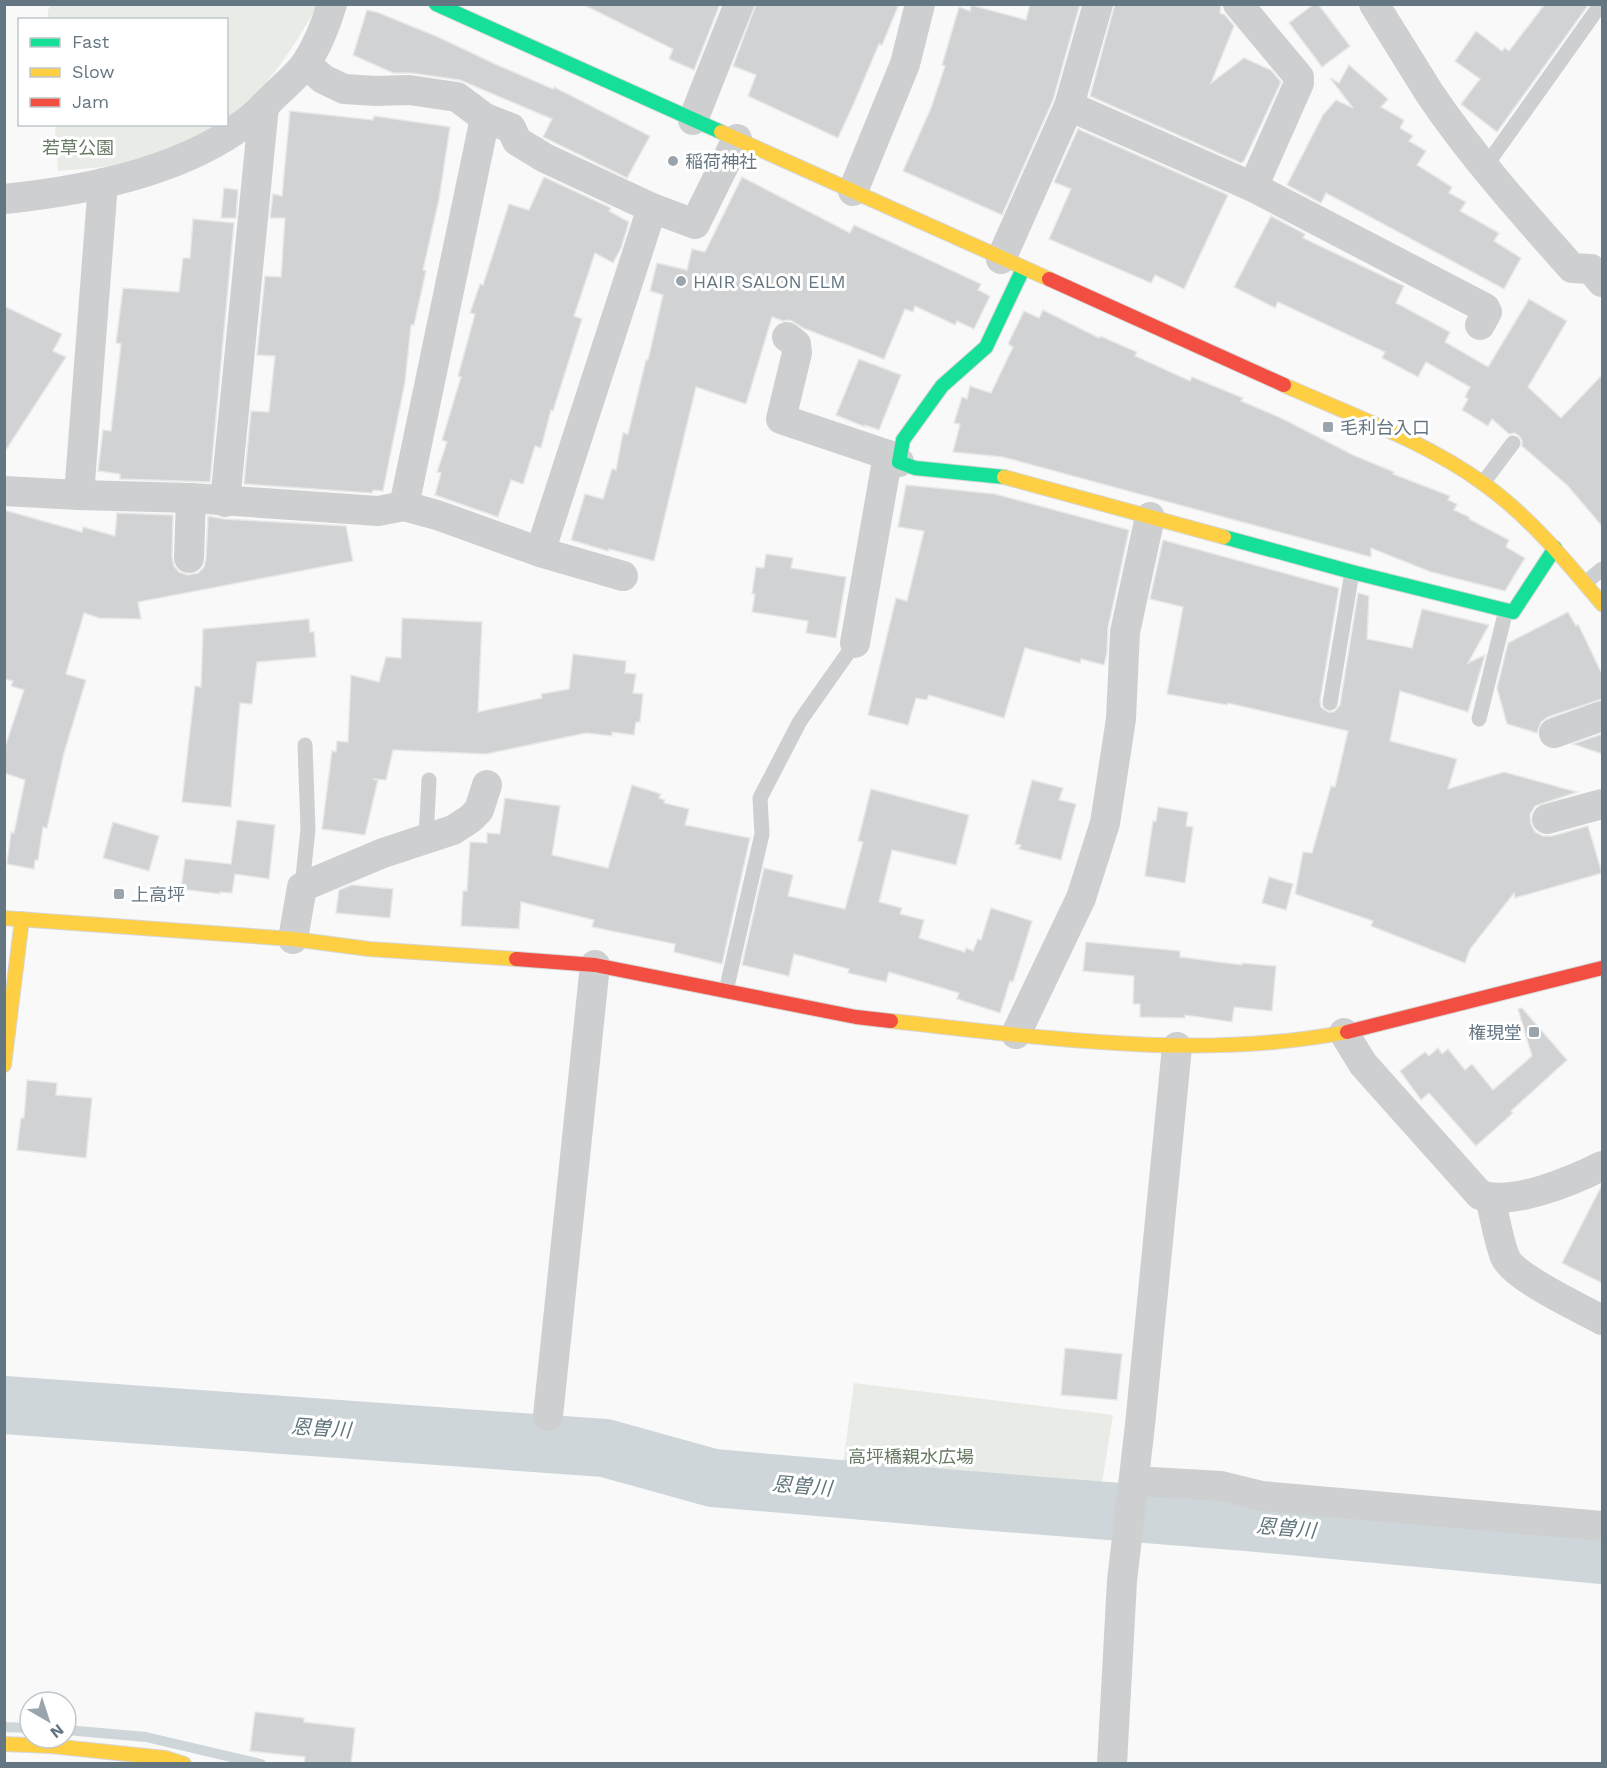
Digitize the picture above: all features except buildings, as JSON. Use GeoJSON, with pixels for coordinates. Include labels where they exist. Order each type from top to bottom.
{"type":"FeatureCollection","features":[{"type":"Feature","properties":{"kind":"street"},"geometry":{"type":"LineString","coordinates":[[4,199],[103,183],[176,161],[209,146],[245,123],[306,64],[332,4]]}},
{"type":"Feature","properties":{"kind":"street"},"geometry":{"type":"LineString","coordinates":[[436,4],[1413,443],[1484,483],[1514,507],[1555,548],[1602,604]]}},
{"type":"Feature","properties":{"kind":"street"},"geometry":{"type":"LineString","coordinates":[[693,120],[739,4]]}},
{"type":"Feature","properties":{"kind":"street"},"geometry":{"type":"LineString","coordinates":[[853,191],[904,64],[920,4]]}},
{"type":"Feature","properties":{"kind":"street"},"geometry":{"type":"LineString","coordinates":[[855,643],[893,459],[903,440],[942,386],[986,347],[1012,264],[1069,106],[1098,4]]}},
{"type":"Feature","properties":{"kind":"street"},"geometry":{"type":"LineString","coordinates":[[1238,4],[1299,77],[1299,83],[1253,187]]}},
{"type":"Feature","properties":{"kind":"street"},"geometry":{"type":"LineString","coordinates":[[1374,4],[1431,95],[1528,220],[1572,268],[1591,269],[1602,282]]}},
{"type":"Feature","properties":{"kind":"street"},"geometry":{"type":"LineString","coordinates":[[306,64],[323,79],[344,89],[409,90],[457,98],[485,118],[511,128],[518,141],[546,158],[652,208],[695,224],[737,139]]}},
{"type":"Feature","properties":{"kind":"street"},"geometry":{"type":"LineString","coordinates":[[225,502],[264,106]]}},
{"type":"Feature","properties":{"kind":"street"},"geometry":{"type":"LineString","coordinates":[[1069,106],[1253,187],[1485,308],[1487,312],[1480,325]]}},
{"type":"Feature","properties":{"kind":"street"},"geometry":{"type":"LineString","coordinates":[[404,506],[485,118]]}},
{"type":"Feature","properties":{"kind":"street"},"geometry":{"type":"LineString","coordinates":[[79,495],[103,183]]}},
{"type":"Feature","properties":{"kind":"street"},"geometry":{"type":"LineString","coordinates":[[540,552],[652,208]]}},
{"type":"Feature","properties":{"kind":"street"},"geometry":{"type":"LineString","coordinates":[[787,337],[796,344],[797,353],[781,420],[915,468],[998,475],[1352,572],[1513,612],[1555,548]]}},
{"type":"Feature","properties":{"kind":"street"},"geometry":{"type":"LineString","coordinates":[[4,491],[191,498],[378,511],[404,506],[437,515],[540,552],[623,576]]}},
{"type":"Feature","properties":{"kind":"street"},"geometry":{"type":"LineString","coordinates":[[189,558],[191,498]]}},
{"type":"Feature","properties":{"kind":"street"},"geometry":{"type":"LineString","coordinates":[[1016,1034],[1081,898],[1105,823],[1121,719],[1125,632],[1150,516]]}},
{"type":"Feature","properties":{"kind":"street"},"geometry":{"type":"LineString","coordinates":[[1554,733],[1602,716]]}},
{"type":"Feature","properties":{"kind":"street"},"geometry":{"type":"LineString","coordinates":[[293,939],[302,887],[383,853],[453,830],[479,810],[487,785]]}},
{"type":"Feature","properties":{"kind":"street"},"geometry":{"type":"LineString","coordinates":[[1547,819],[1602,804]]}},
{"type":"Feature","properties":{"kind":"street"},"geometry":{"type":"LineString","coordinates":[[4,918],[293,939],[369,949],[595,965],[856,1017],[1016,1034],[1176,1047],[1260,1045],[1344,1033],[1602,968]]}},
{"type":"Feature","properties":{"kind":"street"},"geometry":{"type":"LineString","coordinates":[[4,1065],[22,919]]}},
{"type":"Feature","properties":{"kind":"street"},"geometry":{"type":"LineString","coordinates":[[548,1416],[595,965]]}},
{"type":"Feature","properties":{"kind":"street"},"geometry":{"type":"LineString","coordinates":[[1344,1033],[1363,1064],[1480,1195],[1490,1198],[1526,1194],[1570,1181],[1602,1166]]}},
{"type":"Feature","properties":{"kind":"street"},"geometry":{"type":"LineString","coordinates":[[1112,1764],[1122,1581],[1134,1481],[1176,1047]]}},
{"type":"Feature","properties":{"kind":"street"},"geometry":{"type":"LineString","coordinates":[[1490,1198],[1506,1260],[1523,1275],[1565,1301],[1602,1320]]}},
{"type":"Feature","properties":{"kind":"street"},"geometry":{"type":"LineString","coordinates":[[1134,1481],[1221,1486],[1262,1496],[1602,1526]]}},
{"type":"Feature","properties":{"kind":"street"},"geometry":{"type":"LineString","coordinates":[[4,1744],[51,1746],[165,1758],[184,1764]]}},
{"type":"Feature","properties":{"kind":"lane"},"geometry":{"type":"LineString","coordinates":[[1485,167],[1602,4]]}},
{"type":"Feature","properties":{"kind":"lane"},"geometry":{"type":"LineString","coordinates":[[1484,483],[1513,443]]}},
{"type":"Feature","properties":{"kind":"lane"},"geometry":{"type":"LineString","coordinates":[[1585,583],[1602,569]]}},
{"type":"Feature","properties":{"kind":"lane"},"geometry":{"type":"LineString","coordinates":[[1330,703],[1352,572]]}},
{"type":"Feature","properties":{"kind":"lane"},"geometry":{"type":"LineString","coordinates":[[1479,718],[1506,610]]}},
{"type":"Feature","properties":{"kind":"lane"},"geometry":{"type":"LineString","coordinates":[[726,991],[762,834],[760,798],[800,721],[855,643]]}},
{"type":"Feature","properties":{"kind":"lane"},"geometry":{"type":"LineString","coordinates":[[302,887],[308,829],[305,745]]}},
{"type":"Feature","properties":{"kind":"lane"},"geometry":{"type":"LineString","coordinates":[[426,838],[429,780]]}},
{"type":"Feature","properties":{"kind":"green space"},"geometry":{"type":"Polygon","coordinates":[[[52,4],[318,5],[289,52],[267,81],[255,95],[228,117],[228,18],[48,18],[48,10],[52,4]]]}},
{"type":"Feature","properties":{"kind":"green space","name":"若草公園"},"geometry":{"type":"Polygon","coordinates":[[[55,126],[216,126],[192,142],[114,166],[58,171],[55,126]]]}},
{"type":"Feature","properties":{"kind":"green space","name":"高坪橋親水広場"},"geometry":{"type":"Polygon","coordinates":[[[854,1383],[1113,1415],[1098,1507],[1017,1499],[1013,1531],[836,1516],[854,1383]]]}},
{"type":"Feature","properties":{"kind":"waterway","name":"恩曽川"},"geometry":{"type":"LineString","coordinates":[[4,1405],[605,1448],[713,1478],[1247,1522],[1602,1555]]}},
{"type":"Feature","properties":{"kind":"waterway"},"geometry":{"type":"LineString","coordinates":[[4,1727],[18,1728]]}},
{"type":"Feature","properties":{"kind":"waterway"},"geometry":{"type":"LineString","coordinates":[[78,1731],[146,1737],[261,1764]]}},
{"type":"Feature","properties":{"kind":"traffic: fast"},"geometry":{"type":"LineString","coordinates":[[436,4],[721,132]]}},
{"type":"Feature","properties":{"kind":"traffic: fast"},"geometry":{"type":"LineString","coordinates":[[1004,477],[915,468],[899,462],[903,440],[942,386],[986,347],[1023,269]]}},
{"type":"Feature","properties":{"kind":"traffic: fast"},"geometry":{"type":"LineString","coordinates":[[1224,537],[1513,612],[1555,548]]}},
{"type":"Feature","properties":{"kind":"traffic: slow"},"geometry":{"type":"LineString","coordinates":[[721,132],[1049,279]]}},
{"type":"Feature","properties":{"kind":"traffic: slow"},"geometry":{"type":"LineString","coordinates":[[1284,385],[1413,442],[1484,484],[1532,525],[1602,604]]}},
{"type":"Feature","properties":{"kind":"traffic: slow"},"geometry":{"type":"LineString","coordinates":[[1004,477],[1224,537]]}},
{"type":"Feature","properties":{"kind":"traffic: slow"},"geometry":{"type":"LineString","coordinates":[[4,918],[293,939],[369,949],[516,959]]}},
{"type":"Feature","properties":{"kind":"traffic: slow"},"geometry":{"type":"LineString","coordinates":[[4,1065],[22,919]]}},
{"type":"Feature","properties":{"kind":"traffic: slow"},"geometry":{"type":"LineString","coordinates":[[891,1021],[1061,1039],[1176,1045],[1233,1045],[1290,1041],[1347,1032]]}},
{"type":"Feature","properties":{"kind":"traffic: slow"},"geometry":{"type":"LineString","coordinates":[[4,1744],[51,1746],[165,1758],[184,1764]]}},
{"type":"Feature","properties":{"kind":"traffic: jam"},"geometry":{"type":"LineString","coordinates":[[1049,279],[1284,385]]}},
{"type":"Feature","properties":{"kind":"traffic: jam"},"geometry":{"type":"LineString","coordinates":[[516,959],[595,965],[856,1017],[891,1021]]}},
{"type":"Feature","properties":{"kind":"traffic: jam"},"geometry":{"type":"LineString","coordinates":[[1347,1032],[1602,968]]}},
{"type":"Feature","properties":{"kind":"place","name":"稲荷神社"},"geometry":{"type":"Point","coordinates":[673,161]}},
{"type":"Feature","properties":{"kind":"place","name":"HAIR SALON ELM"},"geometry":{"type":"Point","coordinates":[681,281]}},
{"type":"Feature","properties":{"kind":"place","name":"毛利台入口"},"geometry":{"type":"Point","coordinates":[1328,427]}},
{"type":"Feature","properties":{"kind":"place","name":"上高坪"},"geometry":{"type":"Point","coordinates":[119,894]}},
{"type":"Feature","properties":{"kind":"place","name":"権現堂"},"geometry":{"type":"Point","coordinates":[1534,1032]}}]}
